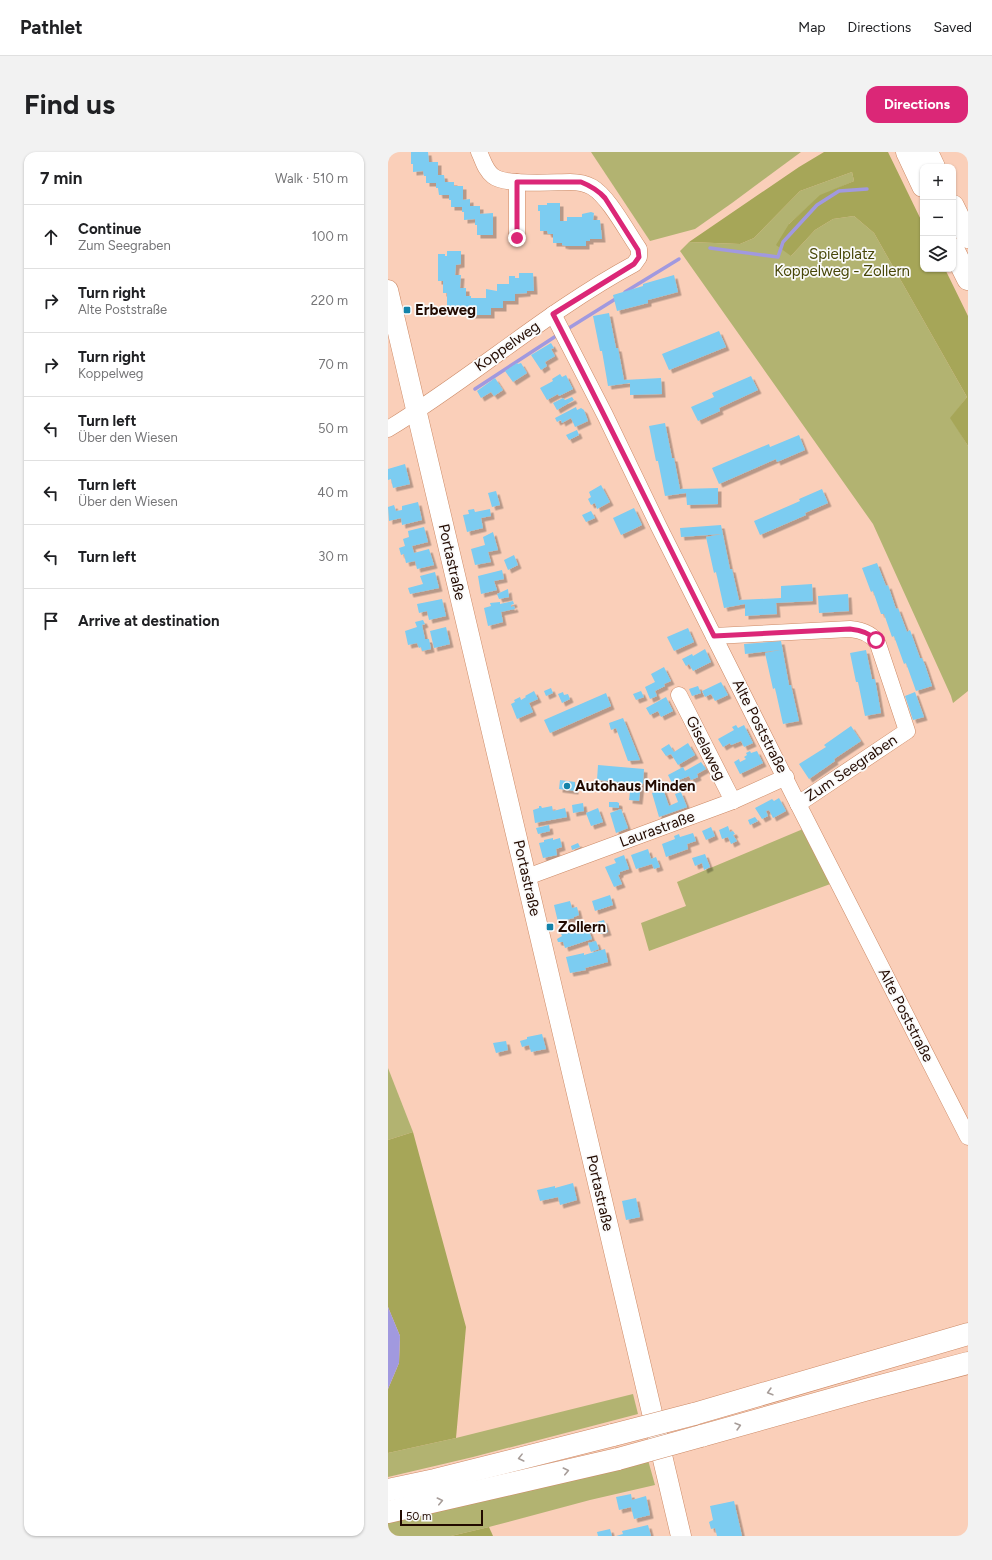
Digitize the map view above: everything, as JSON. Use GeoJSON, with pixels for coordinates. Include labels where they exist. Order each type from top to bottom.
{"type":"FeatureCollection","features":[{"type":"Feature","properties":{"kind":"highway"},"geometry":{"type":"LineString","coordinates":[[907,152],[920,180]]}},
{"type":"Feature","properties":{"kind":"highway"},"geometry":{"type":"LineString","coordinates":[[927,152],[933,164]]}},
{"type":"Feature","properties":{"kind":"highway"},"geometry":{"type":"LineString","coordinates":[[956,212],[968,237]]}},
{"type":"Feature","properties":{"kind":"highway"},"geometry":{"type":"LineString","coordinates":[[956,255],[968,279]]}},
{"type":"Feature","properties":{"kind":"highway"},"geometry":{"type":"LineString","coordinates":[[807,1381],[875,1352],[968,1322]]}},
{"type":"Feature","properties":{"kind":"highway"},"geometry":{"type":"LineString","coordinates":[[388,1490],[442,1478],[694,1414],[968,1334]]}},
{"type":"Feature","properties":{"kind":"highway"},"geometry":{"type":"LineString","coordinates":[[865,1390],[968,1354]]}},
{"type":"Feature","properties":{"kind":"highway"},"geometry":{"type":"LineString","coordinates":[[388,1512],[618,1459],[865,1390],[968,1363]]}},
{"type":"Feature","properties":{"kind":"main road","name":"Portastraße"},"geometry":{"type":"LineString","coordinates":[[388,290],[681,1536]]}},
{"type":"Feature","properties":{"kind":"street"},"geometry":{"type":"LineString","coordinates":[[479,152],[487,170],[494,177],[505,182],[517,182],[517,238]]}},
{"type":"Feature","properties":{"kind":"street","name":"Koppelweg"},"geometry":{"type":"LineString","coordinates":[[416,411],[553,314],[634,264],[639,257],[638,250],[605,198],[591,186],[576,182],[517,182]]}},
{"type":"Feature","properties":{"kind":"street","name":"Alte Poststraße"},"geometry":{"type":"LineString","coordinates":[[553,314],[605,415],[659,527],[786,777],[798,804],[968,1137]]}},
{"type":"Feature","properties":{"kind":"street"},"geometry":{"type":"LineString","coordinates":[[388,429],[416,411]]}},
{"type":"Feature","properties":{"kind":"street","name":"Zum Seegraben"},"geometry":{"type":"LineString","coordinates":[[714,636],[850,629],[859,630],[873,636],[878,644],[907,731],[798,804]]}},
{"type":"Feature","properties":{"kind":"street","name":"Giselaweg"},"geometry":{"type":"LineString","coordinates":[[679,695],[733,801]]}},
{"type":"Feature","properties":{"kind":"street","name":"Laurastraße"},"geometry":{"type":"LineString","coordinates":[[527,877],[733,801],[786,777]]}},
{"type":"Feature","properties":{"kind":"green space"},"geometry":{"type":"Polygon","coordinates":[[[591,152],[801,152],[695,229],[650,241],[591,152]]]}},
{"type":"Feature","properties":{"kind":"green space","name":"Spielplatz Koppelweg - Zollern"},"geometry":{"type":"Polygon","coordinates":[[[852,172],[854,181],[820,196],[789,224],[791,256],[815,230],[833,219],[854,216],[874,233],[967,397],[951,418],[968,446],[968,691],[953,703],[873,524],[680,251],[689,242],[740,244],[754,238],[800,191],[852,172]]]}},
{"type":"Feature","properties":{"kind":"green space"},"geometry":{"type":"Polygon","coordinates":[[[803,829],[833,883],[649,951],[641,923],[686,906],[677,882],[803,829]]]}},
{"type":"Feature","properties":{"kind":"green space"},"geometry":{"type":"Polygon","coordinates":[[[388,1068],[413,1132],[388,1140],[388,1068]]]}},
{"type":"Feature","properties":{"kind":"green space"},"geometry":{"type":"Polygon","coordinates":[[[633,1394],[638,1414],[473,1457],[388,1477],[388,1453],[456,1438],[633,1394]]]}},
{"type":"Feature","properties":{"kind":"green space"},"geometry":{"type":"Polygon","coordinates":[[[648,1460],[655,1485],[590,1500],[451,1536],[388,1536],[388,1523],[509,1495],[648,1460]]]}},
{"type":"Feature","properties":{"kind":"shaded area"},"geometry":{"type":"Polygon","coordinates":[[[824,152],[888,152],[920,218],[920,272],[946,272],[968,316],[968,446],[950,418],[967,397],[874,233],[854,216],[833,219],[815,230],[791,256],[776,245],[789,224],[820,195],[854,181],[852,172],[800,191],[754,238],[740,244],[689,242],[799,167],[824,152]]]}},
{"type":"Feature","properties":{"kind":"shaded area"},"geometry":{"type":"Polygon","coordinates":[[[413,1132],[466,1327],[456,1438],[388,1453],[388,1389],[399,1363],[400,1336],[388,1307],[388,1140],[413,1132]]]}},
{"type":"Feature","properties":{"kind":"shaded area"},"geometry":{"type":"Polygon","coordinates":[[[388,1307],[400,1336],[399,1363],[388,1389],[388,1307]]]}},
{"type":"Feature","properties":{"kind":"shaded area"},"geometry":{"type":"Polygon","coordinates":[[[489,1527],[493,1536],[451,1536],[489,1527]]]}},
{"type":"Feature","properties":{"kind":"building"},"geometry":{"type":"Polygon","coordinates":[[[411,152],[428,152],[429,162],[438,162],[438,175],[444,175],[445,182],[454,182],[454,186],[463,186],[463,200],[470,199],[470,206],[480,206],[480,214],[493,213],[493,235],[477,235],[477,225],[475,225],[475,219],[464,220],[464,212],[462,212],[462,207],[451,207],[449,195],[439,195],[438,188],[436,188],[436,183],[426,183],[426,176],[424,176],[423,171],[413,172],[411,152]]]}},
{"type":"Feature","properties":{"kind":"building"},"geometry":{"type":"Polygon","coordinates":[[[547,203],[560,203],[560,221],[567,221],[567,217],[582,217],[582,214],[591,212],[594,213],[593,220],[600,220],[602,239],[590,239],[590,241],[586,241],[586,246],[566,246],[562,245],[562,243],[553,243],[553,234],[548,234],[547,231],[540,231],[540,211],[538,211],[538,205],[547,205],[547,203]]]}},
{"type":"Feature","properties":{"kind":"building"},"geometry":{"type":"Polygon","coordinates":[[[447,251],[461,251],[461,264],[456,265],[455,275],[461,275],[460,288],[466,288],[466,296],[471,296],[471,298],[486,298],[486,289],[497,291],[497,284],[509,284],[509,276],[519,278],[519,273],[533,273],[534,291],[515,294],[515,301],[503,301],[503,308],[491,308],[491,315],[466,315],[466,309],[454,309],[454,307],[447,307],[447,293],[443,293],[443,281],[438,281],[438,254],[445,254],[445,256],[447,256],[447,251]]]}},
{"type":"Feature","properties":{"kind":"building"},"geometry":{"type":"Polygon","coordinates":[[[674,275],[678,292],[648,300],[648,303],[617,311],[613,295],[674,275]]]}},
{"type":"Feature","properties":{"kind":"building"},"geometry":{"type":"Polygon","coordinates":[[[609,313],[624,380],[661,378],[662,394],[630,395],[630,383],[608,386],[602,351],[600,351],[593,316],[609,313]]]}},
{"type":"Feature","properties":{"kind":"building"},"geometry":{"type":"Polygon","coordinates":[[[719,331],[726,347],[669,370],[662,354],[719,331]]]}},
{"type":"Feature","properties":{"kind":"building"},"geometry":{"type":"Polygon","coordinates":[[[551,343],[554,348],[551,349],[555,356],[545,362],[547,366],[541,370],[531,355],[551,343]]]}},
{"type":"Feature","properties":{"kind":"building"},"geometry":{"type":"Polygon","coordinates":[[[517,363],[521,363],[527,373],[513,382],[505,371],[517,363]]]}},
{"type":"Feature","properties":{"kind":"building"},"geometry":{"type":"Polygon","coordinates":[[[560,374],[562,377],[566,375],[573,389],[559,396],[558,394],[547,400],[540,388],[553,381],[552,379],[560,374]]]}},
{"type":"Feature","properties":{"kind":"building"},"geometry":{"type":"Polygon","coordinates":[[[751,376],[758,390],[719,408],[720,411],[698,421],[691,407],[714,397],[712,393],[751,376]]]}},
{"type":"Feature","properties":{"kind":"building"},"geometry":{"type":"Polygon","coordinates":[[[495,378],[503,390],[494,396],[491,392],[481,398],[477,391],[495,378]]]}},
{"type":"Feature","properties":{"kind":"building"},"geometry":{"type":"Polygon","coordinates":[[[572,397],[574,400],[557,410],[553,403],[563,398],[565,400],[572,397]]]}},
{"type":"Feature","properties":{"kind":"building"},"geometry":{"type":"Polygon","coordinates":[[[576,407],[577,410],[581,408],[584,410],[588,421],[575,427],[571,418],[562,423],[561,420],[557,422],[555,418],[576,407]]]}},
{"type":"Feature","properties":{"kind":"building"},"geometry":{"type":"Polygon","coordinates":[[[665,423],[680,489],[718,488],[718,504],[687,505],[686,493],[665,496],[649,426],[665,423]]]}},
{"type":"Feature","properties":{"kind":"building"},"geometry":{"type":"Polygon","coordinates":[[[577,430],[579,435],[569,440],[566,435],[577,430]]]}},
{"type":"Feature","properties":{"kind":"building"},"geometry":{"type":"Polygon","coordinates":[[[799,435],[805,450],[777,462],[776,459],[719,484],[712,468],[769,444],[770,447],[799,435]]]}},
{"type":"Feature","properties":{"kind":"building"},"geometry":{"type":"Polygon","coordinates":[[[405,464],[410,484],[393,488],[391,479],[388,480],[388,469],[405,464]]]}},
{"type":"Feature","properties":{"kind":"building"},"geometry":{"type":"Polygon","coordinates":[[[601,485],[610,502],[597,509],[595,503],[591,505],[588,499],[591,497],[589,492],[601,485]]]}},
{"type":"Feature","properties":{"kind":"building"},"geometry":{"type":"Polygon","coordinates":[[[822,489],[828,503],[805,513],[806,515],[760,535],[754,521],[800,501],[799,499],[822,489]]]}},
{"type":"Feature","properties":{"kind":"building"},"geometry":{"type":"Polygon","coordinates":[[[496,491],[500,505],[492,507],[488,493],[496,491]]]}},
{"type":"Feature","properties":{"kind":"building"},"geometry":{"type":"Polygon","coordinates":[[[418,502],[422,520],[402,525],[401,518],[389,521],[388,507],[394,505],[396,511],[402,510],[402,506],[418,502]]]}},
{"type":"Feature","properties":{"kind":"building"},"geometry":{"type":"Polygon","coordinates":[[[634,508],[642,525],[621,535],[613,518],[634,508]]]}},
{"type":"Feature","properties":{"kind":"building"},"geometry":{"type":"Polygon","coordinates":[[[474,509],[475,512],[490,509],[491,516],[481,518],[483,528],[467,532],[463,515],[469,514],[468,510],[474,509]]]}},
{"type":"Feature","properties":{"kind":"building"},"geometry":{"type":"Polygon","coordinates":[[[591,511],[595,518],[586,522],[582,515],[591,511]]]}},
{"type":"Feature","properties":{"kind":"building"},"geometry":{"type":"Polygon","coordinates":[[[721,525],[730,569],[732,569],[739,600],[781,598],[781,586],[812,584],[813,601],[776,603],[777,614],[745,616],[745,604],[724,608],[706,537],[722,534],[681,537],[680,528],[721,525]]]}},
{"type":"Feature","properties":{"kind":"building"},"geometry":{"type":"Polygon","coordinates":[[[424,527],[428,542],[412,546],[414,553],[429,549],[434,565],[417,569],[415,561],[406,563],[404,554],[401,555],[399,548],[405,546],[403,539],[409,537],[408,531],[424,527]]]}},
{"type":"Feature","properties":{"kind":"building"},"geometry":{"type":"Polygon","coordinates":[[[493,532],[498,550],[488,552],[491,562],[475,565],[471,549],[485,545],[483,537],[493,532]]]}},
{"type":"Feature","properties":{"kind":"building"},"geometry":{"type":"Polygon","coordinates":[[[514,555],[518,565],[508,570],[504,560],[514,555]]]}},
{"type":"Feature","properties":{"kind":"building"},"geometry":{"type":"Polygon","coordinates":[[[877,563],[886,586],[888,585],[896,609],[898,608],[907,632],[910,630],[932,686],[916,691],[906,663],[904,664],[884,614],[881,614],[873,591],[871,592],[862,568],[877,563]]]}},
{"type":"Feature","properties":{"kind":"building"},"geometry":{"type":"Polygon","coordinates":[[[502,570],[504,579],[494,581],[497,590],[481,594],[478,576],[502,570]]]}},
{"type":"Feature","properties":{"kind":"building"},"geometry":{"type":"Polygon","coordinates":[[[435,572],[439,588],[410,594],[408,588],[423,584],[420,576],[435,572]]]}},
{"type":"Feature","properties":{"kind":"building"},"geometry":{"type":"Polygon","coordinates":[[[508,589],[509,597],[499,599],[497,594],[508,589]]]}},
{"type":"Feature","properties":{"kind":"building"},"geometry":{"type":"Polygon","coordinates":[[[848,594],[849,611],[819,613],[818,596],[848,594]]]}},
{"type":"Feature","properties":{"kind":"building"},"geometry":{"type":"Polygon","coordinates":[[[442,599],[446,616],[429,620],[427,611],[419,613],[417,604],[442,599]]]}},
{"type":"Feature","properties":{"kind":"building"},"geometry":{"type":"Polygon","coordinates":[[[513,601],[514,604],[511,605],[511,607],[514,606],[515,609],[501,612],[503,622],[488,626],[484,608],[491,606],[490,603],[500,602],[500,604],[513,601]]]}},
{"type":"Feature","properties":{"kind":"building"},"geometry":{"type":"Polygon","coordinates":[[[423,620],[425,624],[422,625],[425,639],[429,639],[431,649],[422,651],[421,647],[419,648],[417,643],[408,645],[405,631],[417,627],[415,622],[423,620]]]}},
{"type":"Feature","properties":{"kind":"building"},"geometry":{"type":"Polygon","coordinates":[[[446,627],[450,644],[434,648],[430,631],[446,627]]]}},
{"type":"Feature","properties":{"kind":"building"},"geometry":{"type":"Polygon","coordinates":[[[688,628],[694,642],[674,651],[667,637],[688,628]]]}},
{"type":"Feature","properties":{"kind":"building"},"geometry":{"type":"Polygon","coordinates":[[[781,641],[789,685],[791,685],[799,721],[783,724],[765,653],[780,650],[745,654],[744,644],[781,641]]]}},
{"type":"Feature","properties":{"kind":"building"},"geometry":{"type":"Polygon","coordinates":[[[705,649],[711,662],[693,671],[689,664],[686,666],[682,659],[692,654],[693,656],[705,649]]]}},
{"type":"Feature","properties":{"kind":"building"},"geometry":{"type":"Polygon","coordinates":[[[866,650],[872,679],[875,679],[881,713],[865,716],[850,653],[866,650]]]}},
{"type":"Feature","properties":{"kind":"building"},"geometry":{"type":"Polygon","coordinates":[[[664,667],[671,681],[655,691],[657,696],[650,699],[645,687],[655,682],[651,674],[664,667]]]}},
{"type":"Feature","properties":{"kind":"building"},"geometry":{"type":"Polygon","coordinates":[[[721,682],[728,695],[715,701],[711,694],[705,697],[702,691],[721,682]]]}},
{"type":"Feature","properties":{"kind":"building"},"geometry":{"type":"Polygon","coordinates":[[[698,686],[701,693],[692,696],[689,689],[698,686]]]}},
{"type":"Feature","properties":{"kind":"building"},"geometry":{"type":"Polygon","coordinates":[[[551,688],[553,693],[546,696],[544,691],[551,688]]]}},
{"type":"Feature","properties":{"kind":"building"},"geometry":{"type":"Polygon","coordinates":[[[534,691],[538,699],[529,703],[533,712],[517,719],[511,704],[515,702],[514,700],[520,697],[521,700],[534,691]]]}},
{"type":"Feature","properties":{"kind":"building"},"geometry":{"type":"Polygon","coordinates":[[[641,691],[644,697],[636,700],[633,694],[641,691]]]}},
{"type":"Feature","properties":{"kind":"building"},"geometry":{"type":"Polygon","coordinates":[[[563,692],[564,695],[568,694],[570,699],[562,703],[558,694],[563,692]]]}},
{"type":"Feature","properties":{"kind":"building"},"geometry":{"type":"Polygon","coordinates":[[[915,692],[924,717],[913,720],[905,696],[915,692]]]}},
{"type":"Feature","properties":{"kind":"building"},"geometry":{"type":"Polygon","coordinates":[[[606,693],[611,706],[550,733],[544,720],[606,693]]]}},
{"type":"Feature","properties":{"kind":"building"},"geometry":{"type":"Polygon","coordinates":[[[666,697],[673,711],[661,717],[658,711],[650,715],[646,708],[666,697]]]}},
{"type":"Feature","properties":{"kind":"building"},"geometry":{"type":"Polygon","coordinates":[[[623,718],[640,760],[628,761],[616,728],[611,730],[609,723],[623,718]]]}},
{"type":"Feature","properties":{"kind":"building"},"geometry":{"type":"Polygon","coordinates":[[[736,725],[738,728],[744,725],[753,743],[744,747],[741,741],[731,745],[730,743],[723,747],[718,739],[734,730],[732,727],[736,725]]]}},
{"type":"Feature","properties":{"kind":"building"},"geometry":{"type":"Polygon","coordinates":[[[851,726],[861,741],[834,759],[835,761],[809,779],[799,764],[826,747],[824,745],[851,726]]]}},
{"type":"Feature","properties":{"kind":"building"},"geometry":{"type":"Polygon","coordinates":[[[688,743],[695,755],[678,765],[671,754],[666,756],[661,749],[669,744],[674,752],[688,743]]]}},
{"type":"Feature","properties":{"kind":"building"},"geometry":{"type":"Polygon","coordinates":[[[750,751],[751,753],[757,751],[763,763],[740,774],[734,762],[739,759],[740,762],[746,759],[744,757],[747,755],[746,753],[750,751]]]}},
{"type":"Feature","properties":{"kind":"building"},"geometry":{"type":"Polygon","coordinates":[[[701,762],[706,769],[697,774],[698,777],[691,780],[689,776],[672,783],[668,775],[683,767],[685,771],[701,762]]]}},
{"type":"Feature","properties":{"kind":"building"},"geometry":{"type":"Polygon","coordinates":[[[598,765],[644,769],[643,784],[641,784],[639,801],[629,800],[631,783],[597,780],[598,765]]]}},
{"type":"Feature","properties":{"kind":"building","name":"Autohaus Minden"},"geometry":{"type":"Polygon","coordinates":[[[560,780],[575,782],[575,791],[559,789],[560,780]]]}},
{"type":"Feature","properties":{"kind":"building"},"geometry":{"type":"Polygon","coordinates":[[[663,789],[669,806],[678,802],[675,794],[681,792],[687,807],[659,817],[652,793],[663,789]]]}},
{"type":"Feature","properties":{"kind":"building"},"geometry":{"type":"Polygon","coordinates":[[[779,798],[786,811],[773,818],[769,810],[766,811],[768,816],[762,819],[755,808],[772,799],[774,801],[779,798]]]}},
{"type":"Feature","properties":{"kind":"building"},"geometry":{"type":"Polygon","coordinates":[[[609,802],[619,803],[619,808],[609,807],[609,802]]]}},
{"type":"Feature","properties":{"kind":"building"},"geometry":{"type":"Polygon","coordinates":[[[583,803],[584,811],[573,813],[572,805],[583,803]]]}},
{"type":"Feature","properties":{"kind":"building"},"geometry":{"type":"Polygon","coordinates":[[[539,806],[542,808],[552,806],[553,811],[565,808],[567,817],[535,823],[533,810],[539,808],[539,806]]]}},
{"type":"Feature","properties":{"kind":"building"},"geometry":{"type":"Polygon","coordinates":[[[598,808],[603,822],[591,826],[586,813],[598,808]]]}},
{"type":"Feature","properties":{"kind":"building"},"geometry":{"type":"Polygon","coordinates":[[[621,809],[628,828],[616,833],[610,813],[621,809]]]}},
{"type":"Feature","properties":{"kind":"building"},"geometry":{"type":"Polygon","coordinates":[[[755,817],[758,821],[750,825],[748,820],[755,817]]]}},
{"type":"Feature","properties":{"kind":"building"},"geometry":{"type":"Polygon","coordinates":[[[549,825],[550,831],[538,834],[536,828],[549,825]]]}},
{"type":"Feature","properties":{"kind":"building"},"geometry":{"type":"Polygon","coordinates":[[[728,826],[730,832],[733,831],[735,834],[733,835],[737,841],[731,844],[728,837],[722,839],[719,830],[728,826]]]}},
{"type":"Feature","properties":{"kind":"building"},"geometry":{"type":"Polygon","coordinates":[[[711,827],[715,836],[706,840],[702,831],[711,827]]]}},
{"type":"Feature","properties":{"kind":"building"},"geometry":{"type":"Polygon","coordinates":[[[693,833],[696,841],[687,844],[688,849],[666,857],[662,844],[675,839],[674,836],[679,834],[680,837],[693,833]]]}},
{"type":"Feature","properties":{"kind":"building"},"geometry":{"type":"Polygon","coordinates":[[[553,838],[553,840],[560,838],[562,847],[556,849],[557,855],[543,858],[539,843],[553,838]]]}},
{"type":"Feature","properties":{"kind":"building"},"geometry":{"type":"Polygon","coordinates":[[[578,843],[580,847],[572,850],[571,846],[578,843]]]}},
{"type":"Feature","properties":{"kind":"building"},"geometry":{"type":"Polygon","coordinates":[[[648,849],[651,859],[656,857],[660,867],[654,869],[652,864],[636,869],[631,855],[648,849]]]}},
{"type":"Feature","properties":{"kind":"building"},"geometry":{"type":"Polygon","coordinates":[[[705,854],[710,867],[704,870],[702,863],[695,866],[692,858],[705,854]]]}},
{"type":"Feature","properties":{"kind":"building"},"geometry":{"type":"Polygon","coordinates":[[[624,855],[629,869],[620,872],[618,875],[622,884],[614,887],[605,867],[616,863],[614,859],[624,855]]]}},
{"type":"Feature","properties":{"kind":"building"},"geometry":{"type":"Polygon","coordinates":[[[610,895],[613,905],[595,911],[592,901],[610,895]]]}},
{"type":"Feature","properties":{"kind":"building"},"geometry":{"type":"Polygon","coordinates":[[[570,901],[572,908],[577,907],[579,915],[574,918],[558,922],[554,905],[570,901]]]}},
{"type":"Feature","properties":{"kind":"building"},"geometry":{"type":"Polygon","coordinates":[[[604,920],[608,932],[600,934],[597,922],[604,920]]]}},
{"type":"Feature","properties":{"kind":"building"},"geometry":{"type":"Polygon","coordinates":[[[586,923],[592,939],[565,948],[563,942],[558,942],[557,939],[562,936],[560,931],[586,923]]]}},
{"type":"Feature","properties":{"kind":"building"},"geometry":{"type":"Polygon","coordinates":[[[596,941],[599,949],[591,952],[588,943],[596,941]]]}},
{"type":"Feature","properties":{"kind":"building"},"geometry":{"type":"Polygon","coordinates":[[[605,949],[608,962],[585,968],[586,970],[570,973],[566,957],[584,953],[584,955],[605,949]]]}},
{"type":"Feature","properties":{"kind":"building"},"geometry":{"type":"Polygon","coordinates":[[[542,1034],[546,1049],[531,1052],[529,1045],[522,1047],[520,1041],[527,1039],[527,1037],[542,1034]]]}},
{"type":"Feature","properties":{"kind":"building"},"geometry":{"type":"Polygon","coordinates":[[[506,1041],[508,1050],[496,1053],[493,1043],[506,1041]]]}},
{"type":"Feature","properties":{"kind":"building"},"geometry":{"type":"Polygon","coordinates":[[[573,1183],[577,1200],[560,1205],[558,1197],[540,1201],[537,1190],[555,1186],[555,1188],[573,1183]]]}},
{"type":"Feature","properties":{"kind":"building"},"geometry":{"type":"Polygon","coordinates":[[[636,1198],[640,1217],[626,1220],[622,1201],[636,1198]]]}},
{"type":"Feature","properties":{"kind":"building"},"geometry":{"type":"Polygon","coordinates":[[[631,1494],[632,1500],[646,1496],[650,1515],[634,1519],[631,1507],[619,1510],[616,1497],[631,1494]]]}},
{"type":"Feature","properties":{"kind":"building"},"geometry":{"type":"Polygon","coordinates":[[[734,1501],[742,1536],[717,1536],[715,1528],[711,1529],[709,1522],[713,1520],[710,1506],[734,1501]]]}},
{"type":"Feature","properties":{"kind":"building"},"geometry":{"type":"Polygon","coordinates":[[[648,1525],[651,1536],[616,1536],[623,1534],[622,1531],[648,1525]]]}},
{"type":"Feature","properties":{"kind":"building"},"geometry":{"type":"Polygon","coordinates":[[[610,1529],[612,1536],[598,1536],[597,1532],[610,1529]]]}},
{"type":"Feature","properties":{"kind":"waterway"},"geometry":{"type":"LineString","coordinates":[[710,248],[778,257],[783,242],[817,205],[839,191],[867,189]]}},
{"type":"Feature","properties":{"kind":"waterway"},"geometry":{"type":"LineString","coordinates":[[625,292],[679,259]]}},
{"type":"Feature","properties":{"kind":"waterway"},"geometry":{"type":"LineString","coordinates":[[569,328],[617,298]]}},
{"type":"Feature","properties":{"kind":"waterway"},"geometry":{"type":"LineString","coordinates":[[475,389],[556,336]]}},
{"type":"Feature","properties":{"kind":"place","name":"Erbeweg"},"geometry":{"type":"Point","coordinates":[407,310]}},
{"type":"Feature","properties":{"kind":"place","name":"Autohaus Minden"},"geometry":{"type":"Point","coordinates":[567,786]}},
{"type":"Feature","properties":{"kind":"place","name":"Zollern"},"geometry":{"type":"Point","coordinates":[550,927]}},
{"type":"Feature","properties":{"kind":"route"},"geometry":{"type":"LineString","coordinates":[[517,238],[517,182],[581,182],[591,186],[605,198],[638,250],[639,257],[634,264],[553,314],[605,415],[714,636],[850,629],[859,630],[873,636],[876,640]]}}]}
